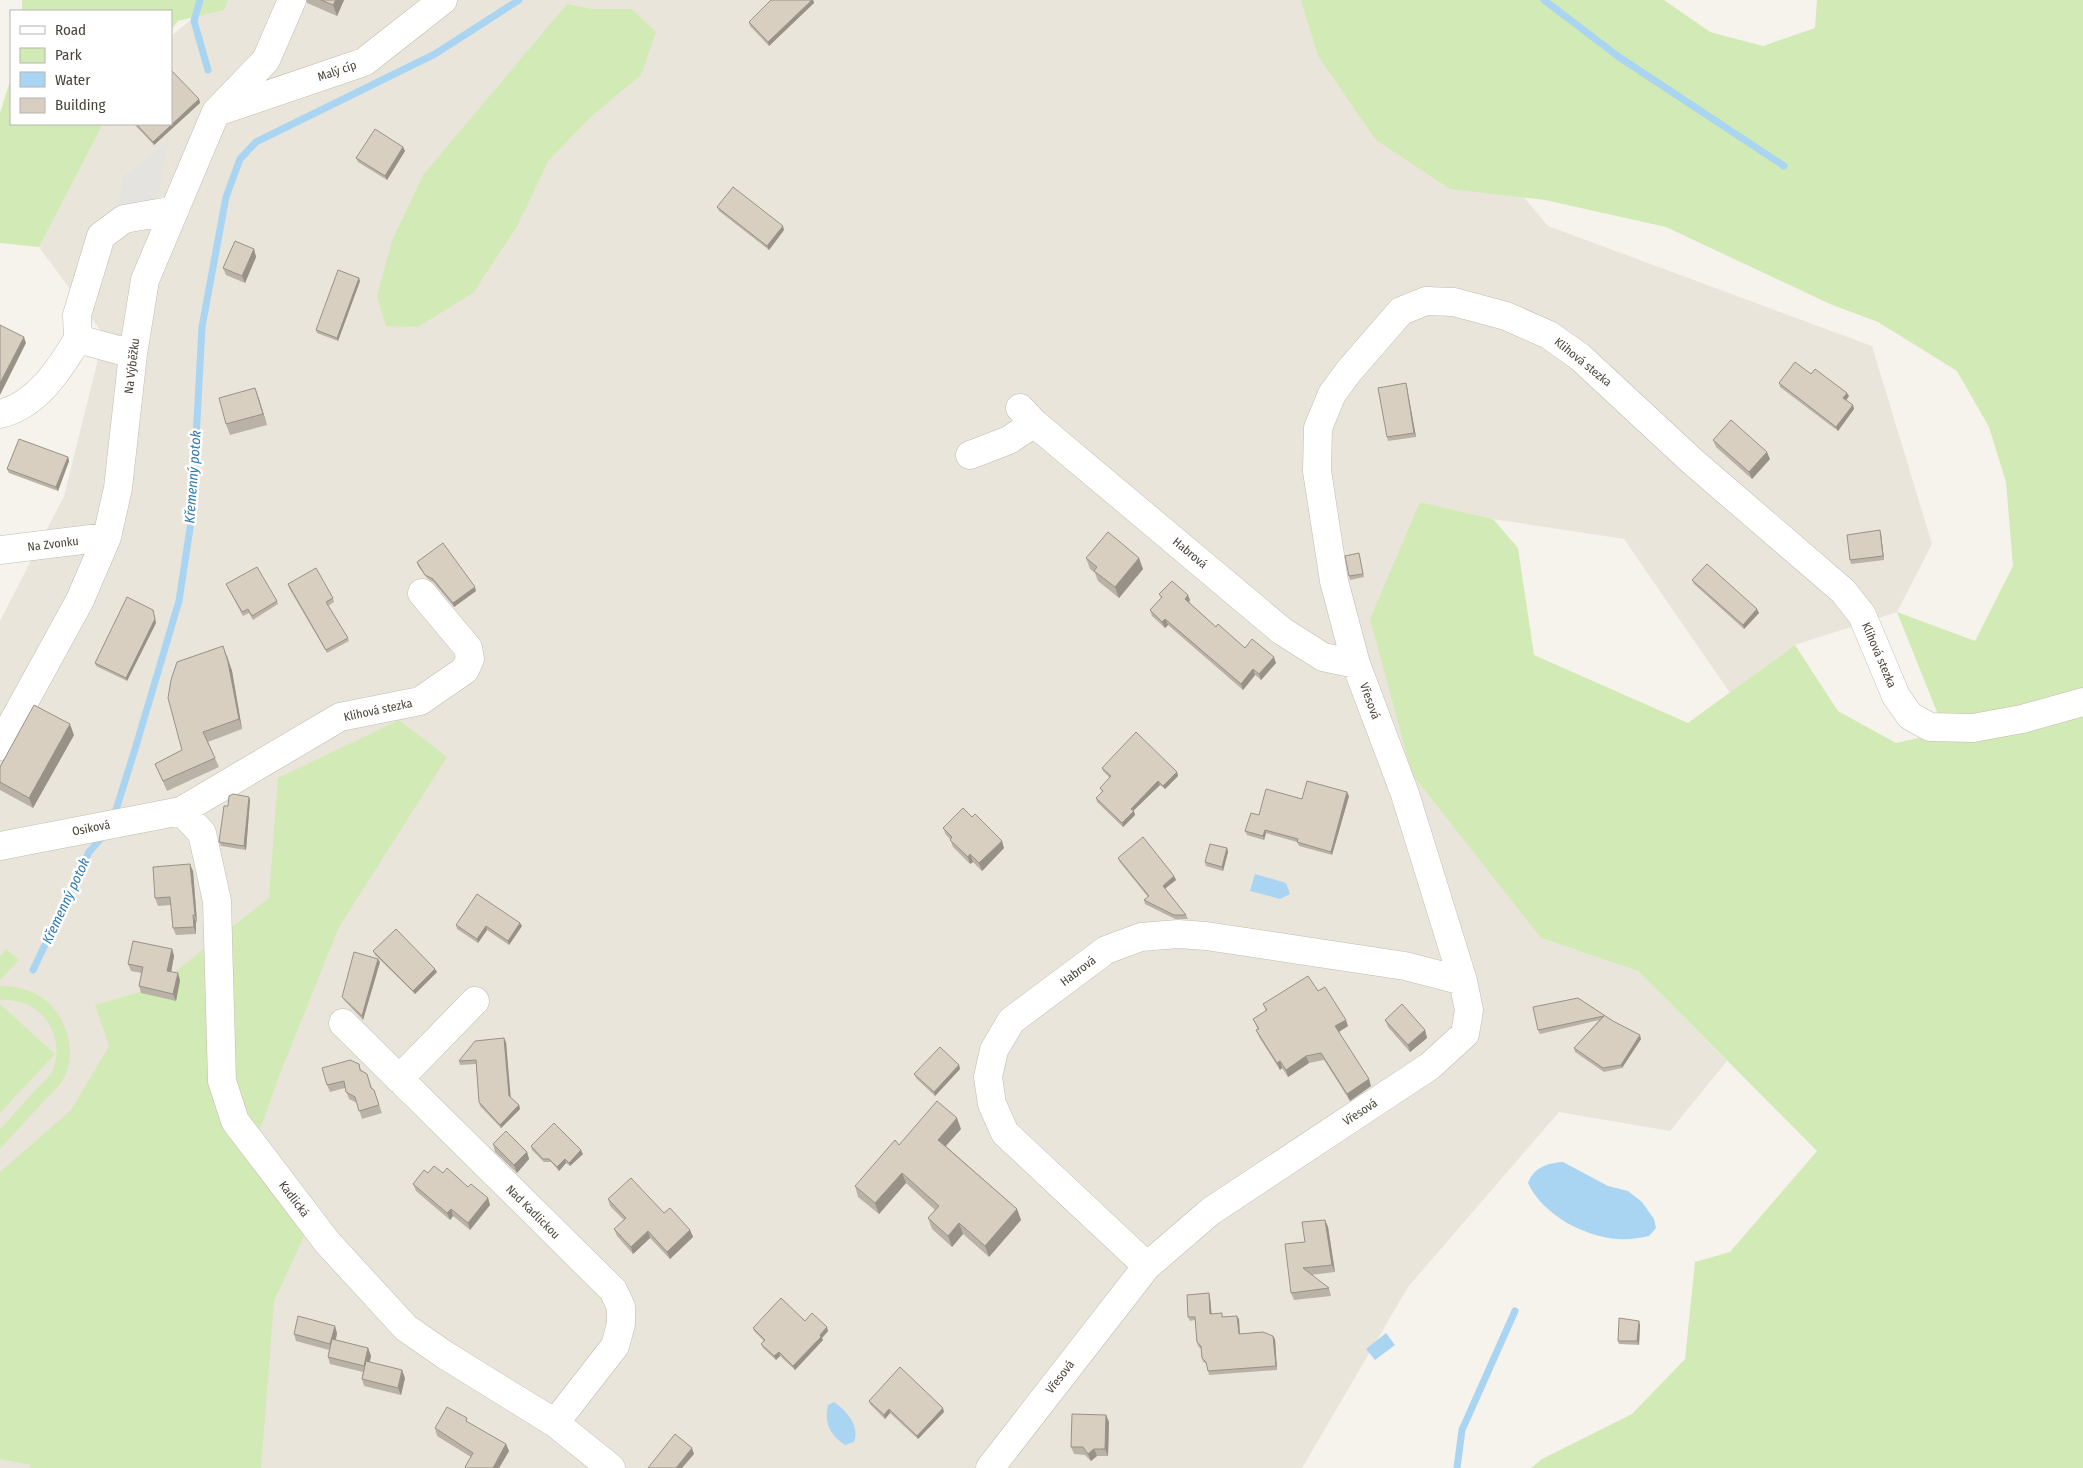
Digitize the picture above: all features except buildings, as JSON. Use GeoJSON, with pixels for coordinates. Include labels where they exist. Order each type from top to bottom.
{"type":"FeatureCollection","features":[{"type":"Feature","properties":{"kind":"street","name":"Na Výběžku"},"geometry":{"type":"LineString","coordinates":[[0,746],[80,600],[107,537],[118,488],[132,354],[145,280],[216,112],[266,60],[292,0]]}},
{"type":"Feature","properties":{"kind":"street","name":"Malý cíp"},"geometry":{"type":"LineString","coordinates":[[216,112],[364,62],[443,0]]}},
{"type":"Feature","properties":{"kind":"street"},"geometry":{"type":"LineString","coordinates":[[0,414],[25,405],[60,368],[78,339],[77,316],[100,236],[124,219],[174,210]]}},
{"type":"Feature","properties":{"kind":"street","name":"Klihová stezka"},"geometry":{"type":"LineString","coordinates":[[1356,664],[1334,581],[1316,471],[1318,428],[1332,394],[1349,371],[1401,311],[1426,301],[1454,302],[1506,316],[1549,335],[1580,357],[1733,497],[1843,590],[1862,615],[1896,696],[1910,716],[1930,727],[1973,728],[2022,719],[2083,702]]}},
{"type":"Feature","properties":{"kind":"street"},"geometry":{"type":"LineString","coordinates":[[78,339],[132,354]]}},
{"type":"Feature","properties":{"kind":"street","name":"Habrová"},"geometry":{"type":"LineString","coordinates":[[970,455],[1009,440],[1027,415],[1282,631],[1323,657],[1356,664]]}},
{"type":"Feature","properties":{"kind":"street","name":"Na Zvonku"},"geometry":{"type":"LineString","coordinates":[[0,550],[107,537]]}},
{"type":"Feature","properties":{"kind":"street","name":"Klihová stezka"},"geometry":{"type":"LineString","coordinates":[[181,811],[340,717],[420,701],[464,670],[470,659],[468,648],[422,593]]}},
{"type":"Feature","properties":{"kind":"street","name":"Vřesová"},"geometry":{"type":"LineString","coordinates":[[990,1468],[1147,1266],[1211,1211],[1430,1066],[1465,1034],[1468,1010],[1463,981],[1408,803],[1356,664]]}},
{"type":"Feature","properties":{"kind":"street","name":"Osiková"},"geometry":{"type":"LineString","coordinates":[[0,846],[181,811]]}},
{"type":"Feature","properties":{"kind":"street","name":"Kadlická"},"geometry":{"type":"LineString","coordinates":[[181,811],[202,833],[217,901],[222,1081],[235,1122],[327,1242],[406,1328],[555,1423],[611,1468]]}},
{"type":"Feature","properties":{"kind":"street","name":"Habrová"},"geometry":{"type":"LineString","coordinates":[[1147,1266],[1005,1133],[992,1104],[988,1077],[994,1050],[1011,1021],[1106,950],[1141,937],[1178,934],[1206,936],[1405,966],[1463,981]]}},
{"type":"Feature","properties":{"kind":"street"},"geometry":{"type":"LineString","coordinates":[[399,1079],[475,1001]]}},
{"type":"Feature","properties":{"kind":"street","name":"Nad Kadlickou"},"geometry":{"type":"LineString","coordinates":[[343,1023],[613,1290],[621,1307],[620,1324],[615,1346],[555,1423]]}},
{"type":"Feature","properties":{"kind":"shaded area"},"geometry":{"type":"Polygon","coordinates":[[[215,0],[1360,0],[1548,226],[1872,346],[1932,544],[1897,612],[1795,645],[1730,693],[1624,539],[1493,519],[1419,502],[1541,938],[1638,971],[1727,1061],[1670,1131],[1559,1112],[1408,1287],[1302,1468],[0,1468],[0,621],[64,496],[104,335],[39,247],[102,125],[172,125],[172,35],[215,0]]]}},
{"type":"Feature","properties":{"kind":"shaded area"},"geometry":{"type":"Polygon","coordinates":[[[169,141],[152,225],[113,222],[124,176],[169,141]]]}},
{"type":"Feature","properties":{"kind":"green space"},"geometry":{"type":"Polygon","coordinates":[[[22,0],[228,0],[224,10],[178,21],[172,29],[172,10],[22,10],[22,0]]]}},
{"type":"Feature","properties":{"kind":"green space"},"geometry":{"type":"Polygon","coordinates":[[[1301,0],[1664,0],[1710,32],[1763,46],[1815,28],[1817,0],[2083,0],[2083,1468],[1531,1468],[1542,1459],[1632,1414],[1685,1359],[1695,1262],[1730,1252],[1817,1151],[1638,971],[1541,938],[1412,774],[1370,619],[1420,502],[1493,519],[1518,548],[1534,655],[1688,723],[1795,645],[1838,711],[1896,743],[1945,732],[1897,612],[1975,641],[2013,566],[2006,482],[1989,427],[1957,371],[1878,322],[1830,304],[1666,227],[1545,200],[1450,189],[1376,140],[1318,56],[1301,0]]]}},
{"type":"Feature","properties":{"kind":"green space"},"geometry":{"type":"Polygon","coordinates":[[[567,4],[592,9],[632,9],[656,32],[641,75],[593,115],[549,160],[516,228],[473,293],[418,327],[386,326],[377,296],[392,241],[423,175],[567,4]]]}},
{"type":"Feature","properties":{"kind":"green space"},"geometry":{"type":"Polygon","coordinates":[[[10,81],[10,125],[102,125],[39,247],[0,243],[0,113],[10,81]]]}},
{"type":"Feature","properties":{"kind":"green space"},"geometry":{"type":"Polygon","coordinates":[[[399,720],[447,757],[339,927],[281,1071],[250,1156],[304,1236],[274,1301],[261,1468],[30,1468],[31,1465],[0,1459],[0,1172],[71,1110],[109,1046],[95,1005],[154,988],[269,898],[278,778],[399,720]]]}},
{"type":"Feature","properties":{"kind":"green space"},"geometry":{"type":"Polygon","coordinates":[[[6,949],[19,960],[0,980],[0,956],[6,949]]]}},
{"type":"Feature","properties":{"kind":"green space"},"geometry":{"type":"Polygon","coordinates":[[[0,986],[30,991],[49,1003],[64,1025],[70,1054],[66,1072],[60,1084],[0,1149],[0,1129],[52,1072],[56,1058],[56,1044],[55,1037],[45,1018],[35,1009],[24,1003],[13,1000],[0,1000],[0,986]]]}},
{"type":"Feature","properties":{"kind":"green space"},"geometry":{"type":"Polygon","coordinates":[[[0,1004],[55,1054],[0,1113],[0,1004]]]}},
{"type":"Feature","properties":{"kind":"water"},"geometry":{"type":"Polygon","coordinates":[[[1255,874],[1286,883],[1290,894],[1280,899],[1250,891],[1255,874]]]}},
{"type":"Feature","properties":{"kind":"water"},"geometry":{"type":"Polygon","coordinates":[[[1563,1162],[1608,1186],[1628,1191],[1642,1202],[1654,1219],[1656,1228],[1649,1236],[1622,1239],[1592,1234],[1565,1222],[1543,1205],[1528,1183],[1534,1173],[1542,1167],[1552,1163],[1563,1162]]]}},
{"type":"Feature","properties":{"kind":"water"},"geometry":{"type":"Polygon","coordinates":[[[1386,1333],[1395,1345],[1375,1360],[1366,1349],[1386,1333]]]}},
{"type":"Feature","properties":{"kind":"water"},"geometry":{"type":"Polygon","coordinates":[[[834,1402],[848,1414],[854,1425],[854,1442],[845,1445],[835,1437],[829,1428],[827,1417],[828,1405],[834,1402]]]}},
{"type":"Feature","properties":{"kind":"waterway","name":"Křemenný potok"},"geometry":{"type":"LineString","coordinates":[[200,0],[194,21],[208,70]]}},
{"type":"Feature","properties":{"kind":"waterway","name":"Křemenný potok"},"geometry":{"type":"LineString","coordinates":[[115,813],[179,601],[192,515],[202,327],[226,197],[240,159],[256,142],[435,54],[519,0]]}},
{"type":"Feature","properties":{"kind":"waterway"},"geometry":{"type":"LineString","coordinates":[[1544,0],[1619,57],[1784,166]]}},
{"type":"Feature","properties":{"kind":"waterway","name":"Křemenný potok"},"geometry":{"type":"LineString","coordinates":[[33,970],[89,852],[104,835]]}},
{"type":"Feature","properties":{"kind":"waterway"},"geometry":{"type":"LineString","coordinates":[[1457,1468],[1462,1430],[1515,1311]]}}]}
